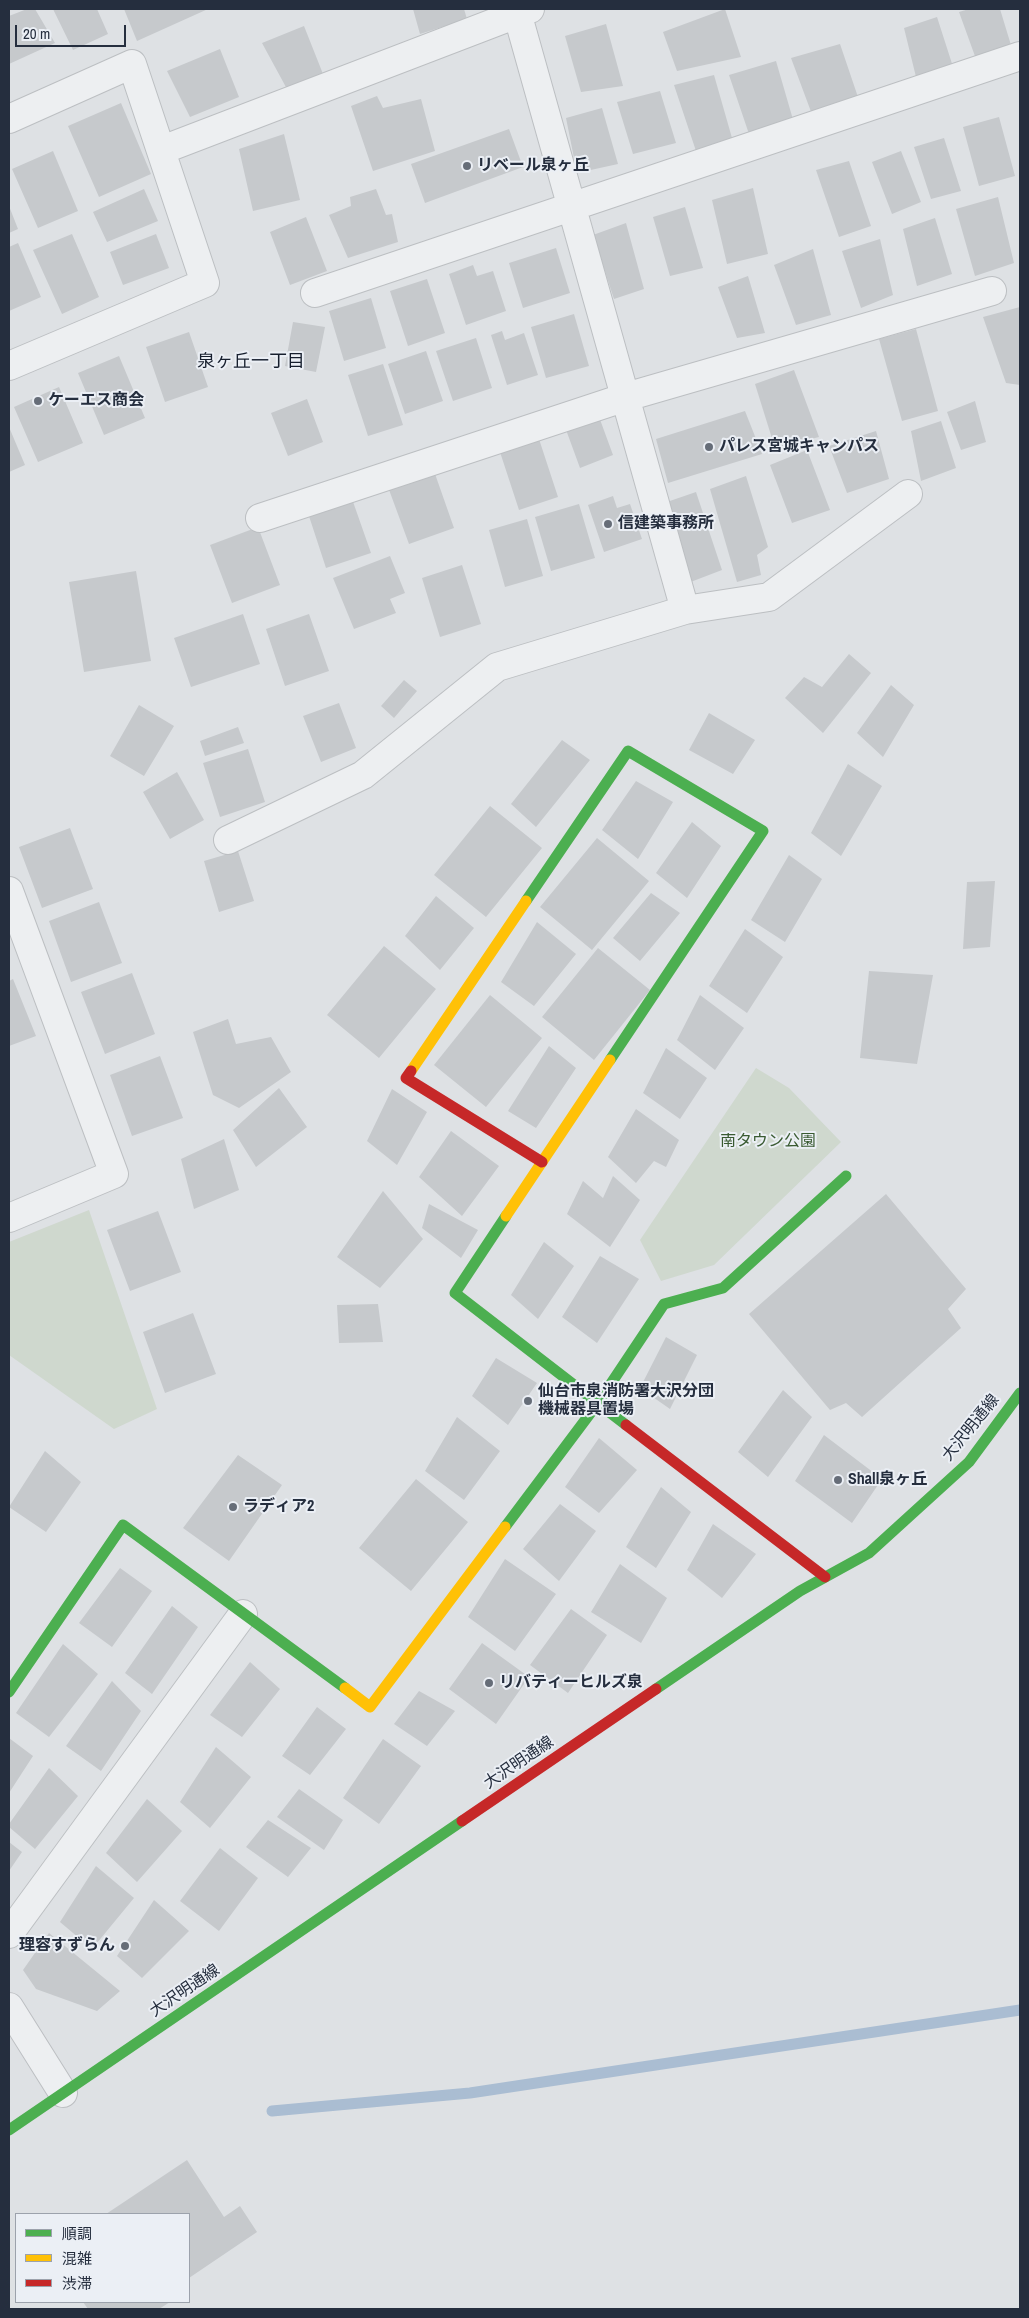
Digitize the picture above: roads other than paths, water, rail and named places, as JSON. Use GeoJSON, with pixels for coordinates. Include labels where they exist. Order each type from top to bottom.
{"type":"FeatureCollection","features":[{"type":"Feature","properties":{"kind":"street"},"geometry":{"type":"LineString","coordinates":[[162,150],[521,10],[573,208],[685,610]]}},
{"type":"Feature","properties":{"kind":"street"},"geometry":{"type":"LineString","coordinates":[[315,293],[573,208],[1020,56]]}},
{"type":"Feature","properties":{"kind":"street"},"geometry":{"type":"LineString","coordinates":[[9,119],[132,64],[205,283],[9,366]]}},
{"type":"Feature","properties":{"kind":"street"},"geometry":{"type":"LineString","coordinates":[[260,518],[626,397],[992,291]]}},
{"type":"Feature","properties":{"kind":"street"},"geometry":{"type":"LineString","coordinates":[[228,840],[362,775],[497,667],[685,610],[769,597],[908,494]]}},
{"type":"Feature","properties":{"kind":"street"},"geometry":{"type":"LineString","coordinates":[[542,1162],[406,1078],[628,751],[763,831],[455,1293],[825,1577]]}},
{"type":"Feature","properties":{"kind":"street"},"geometry":{"type":"LineString","coordinates":[[9,891],[114,1174],[9,1218]]}},
{"type":"Feature","properties":{"kind":"street"},"geometry":{"type":"LineString","coordinates":[[9,1692],[123,1525],[370,1707],[598,1403],[664,1304],[723,1288],[846,1176]]}},
{"type":"Feature","properties":{"kind":"street","name":"大沢明通線"},"geometry":{"type":"LineString","coordinates":[[9,2130],[800,1591],[869,1553],[969,1462],[1020,1392]]}},
{"type":"Feature","properties":{"kind":"street"},"geometry":{"type":"LineString","coordinates":[[9,1934],[243,1614]]}},
{"type":"Feature","properties":{"kind":"street"},"geometry":{"type":"LineString","coordinates":[[9,2007],[63,2093]]}},
{"type":"Feature","properties":{"kind":"waterway"},"geometry":{"type":"LineString","coordinates":[[272,2111],[470,2093],[1020,2010]]}},
{"type":"Feature","properties":{"kind":"place","name":"リベール泉ヶ丘"},"geometry":{"type":"Point","coordinates":[467,166]}},
{"type":"Feature","properties":{"kind":"place","name":"ケーエス商会"},"geometry":{"type":"Point","coordinates":[38,401]}},
{"type":"Feature","properties":{"kind":"place","name":"パレス宮城キャンパス"},"geometry":{"type":"Point","coordinates":[709,447]}},
{"type":"Feature","properties":{"kind":"place","name":"信建築事務所"},"geometry":{"type":"Point","coordinates":[608,524]}},
{"type":"Feature","properties":{"kind":"place","name":"仙台市泉消防署大沢分団 機械器具置場"},"geometry":{"type":"Point","coordinates":[528,1401]}},
{"type":"Feature","properties":{"kind":"place","name":"Shall泉ヶ丘"},"geometry":{"type":"Point","coordinates":[838,1480]}},
{"type":"Feature","properties":{"kind":"place","name":"ラディア2"},"geometry":{"type":"Point","coordinates":[233,1507]}},
{"type":"Feature","properties":{"kind":"place","name":"リバティーヒルズ泉"},"geometry":{"type":"Point","coordinates":[489,1683]}},
{"type":"Feature","properties":{"kind":"place","name":"理容すずらん"},"geometry":{"type":"Point","coordinates":[125,1946]}},
{"type":"Feature","properties":{"kind":"district","name":"泉ヶ丘一丁目"},"geometry":{"type":"Point","coordinates":[251,362]}},
{"type":"Feature","properties":{"kind":"park label","name":"南タウン公園"},"geometry":{"type":"Point","coordinates":[768,1142]}}]}
